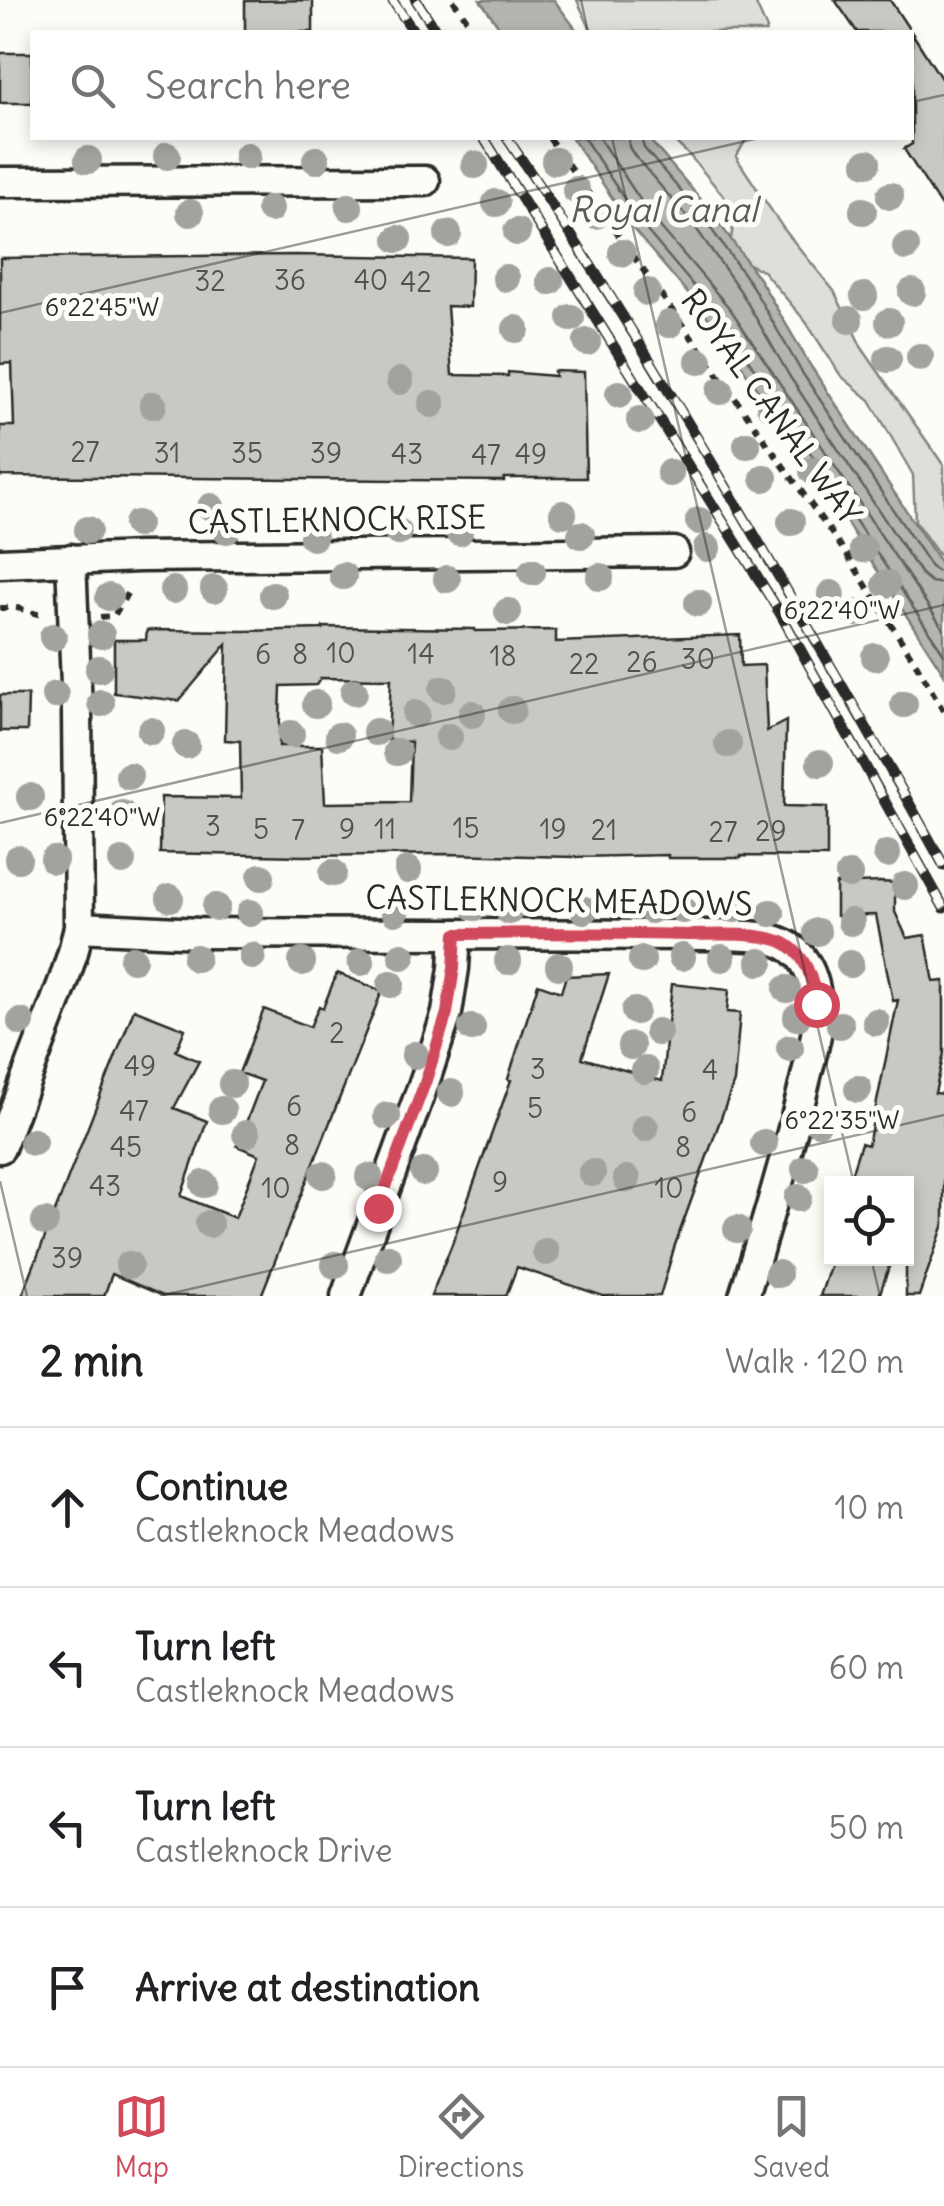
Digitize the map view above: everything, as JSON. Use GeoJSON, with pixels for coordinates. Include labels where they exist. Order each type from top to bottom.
{"type":"FeatureCollection","features":[{"type":"Feature","properties":{"kind":"street"},"geometry":{"type":"LineString","coordinates":[[0,182],[425,181]]}},
{"type":"Feature","properties":{"kind":"street","name":"CASTLEKNOCK RISE"},"geometry":{"type":"LineString","coordinates":[[0,562],[674,552]]}},
{"type":"Feature","properties":{"kind":"street"},"geometry":{"type":"LineString","coordinates":[[0,1148],[74,952],[78,926],[77,710],[71,558]]}},
{"type":"Feature","properties":{"kind":"street","name":"CASTLEKNOCK MEADOWS"},"geometry":{"type":"LineString","coordinates":[[78,926],[148,932],[742,936],[780,941],[799,954],[810,971],[818,1025],[791,1138],[744,1296]]}},
{"type":"Feature","properties":{"kind":"street"},"geometry":{"type":"LineString","coordinates":[[346,1296],[447,1013],[456,934]]}},
{"type":"Feature","properties":{"kind":"path"},"geometry":{"type":"LineString","coordinates":[[453,0],[475,30]]}},
{"type":"Feature","properties":{"kind":"path","name":"ROYAL CANAL WAY"},"geometry":{"type":"LineString","coordinates":[[549,140],[847,554],[944,712]]}},
{"type":"Feature","properties":{"kind":"path"},"geometry":{"type":"LineString","coordinates":[[0,608],[28,610],[36,615],[114,616],[132,586],[144,586]]}},
{"type":"Feature","properties":{"kind":"shaded area"},"geometry":{"type":"Polygon","coordinates":[[[577,0],[754,0],[767,29],[767,30],[591,30],[577,0]]]}},
{"type":"Feature","properties":{"kind":"shaded area"},"geometry":{"type":"Polygon","coordinates":[[[673,140],[746,140],[736,157],[783,228],[834,291],[862,348],[944,466],[944,557],[915,521],[913,475],[870,400],[841,376],[806,322],[763,271],[728,254],[736,211],[673,140]]]}},
{"type":"Feature","properties":{"kind":"water"},"geometry":{"type":"Polygon","coordinates":[[[480,0],[554,0],[576,30],[502,30],[480,0]]]}},
{"type":"Feature","properties":{"kind":"water","name":"Royal Canal"},"geometry":{"type":"Polygon","coordinates":[[[573,140],[650,140],[710,210],[760,280],[810,365],[944,568],[944,674],[712,322],[633,229],[573,140]]]}},
{"type":"Feature","properties":{"kind":"building"},"geometry":{"type":"Polygon","coordinates":[[[313,0],[313,30],[245,30],[245,1],[313,0]]]}},
{"type":"Feature","properties":{"kind":"building"},"geometry":{"type":"Polygon","coordinates":[[[835,0],[890,0],[910,30],[856,30],[835,0]]]}},
{"type":"Feature","properties":{"kind":"building"},"geometry":{"type":"Polygon","coordinates":[[[914,36],[944,83],[944,211],[904,149],[912,144],[914,36]]]}},
{"type":"Feature","properties":{"kind":"building"},"geometry":{"type":"Polygon","coordinates":[[[0,53],[30,53],[30,103],[0,103],[0,53]]]}},
{"type":"Feature","properties":{"kind":"building"},"geometry":{"type":"Polygon","coordinates":[[[0,258],[471,258],[470,307],[447,306],[452,375],[508,376],[508,372],[555,376],[554,371],[584,372],[586,478],[504,481],[0,476],[0,426],[14,426],[12,363],[0,364],[0,258]]]}},
{"type":"Feature","properties":{"kind":"building"},"geometry":{"type":"Polygon","coordinates":[[[147,630],[556,630],[556,642],[740,635],[741,666],[764,665],[767,731],[786,721],[784,806],[827,807],[827,857],[160,853],[161,797],[241,798],[240,741],[225,740],[227,644],[179,701],[114,693],[114,640],[146,640],[147,630]],[[321,678],[316,685],[281,686],[279,746],[322,746],[325,803],[409,802],[411,742],[388,740],[391,679],[321,678]]]}},
{"type":"Feature","properties":{"kind":"building"},"geometry":{"type":"Polygon","coordinates":[[[0,695],[28,695],[27,731],[0,731],[0,695]]]}},
{"type":"Feature","properties":{"kind":"building"},"geometry":{"type":"Polygon","coordinates":[[[895,883],[895,912],[907,938],[925,935],[934,982],[944,981],[944,1053],[935,1093],[944,1094],[944,1224],[919,1296],[906,1296],[906,1266],[914,1266],[914,1176],[851,1176],[861,1143],[868,1145],[898,1000],[893,1001],[876,915],[836,916],[836,884],[895,883]]]}},
{"type":"Feature","properties":{"kind":"building"},"geometry":{"type":"Polygon","coordinates":[[[337,973],[382,991],[261,1296],[163,1296],[112,1274],[104,1296],[22,1296],[134,1009],[185,1029],[176,1051],[199,1061],[174,1108],[207,1121],[181,1196],[235,1218],[259,1155],[237,1146],[262,1081],[239,1073],[264,1009],[310,1027],[319,1006],[323,1008],[337,973]]]}},
{"type":"Feature","properties":{"kind":"building"},"geometry":{"type":"Polygon","coordinates":[[[609,974],[582,1058],[662,1081],[672,984],[729,990],[727,1012],[740,1013],[734,1082],[660,1296],[603,1296],[517,1267],[506,1296],[431,1296],[511,1080],[508,1079],[538,984],[561,992],[566,976],[609,974]]]}},
{"type":"Feature","properties":{"kind":"building"},"geometry":{"type":"Polygon","coordinates":[[[830,1266],[889,1266],[879,1296],[820,1296],[830,1266]]]}},
{"type":"Feature","properties":{"kind":"railway"},"geometry":{"type":"LineString","coordinates":[[392,0],[413,30]]}},
{"type":"Feature","properties":{"kind":"railway"},"geometry":{"type":"LineString","coordinates":[[416,0],[436,30]]}},
{"type":"Feature","properties":{"kind":"railway"},"geometry":{"type":"LineString","coordinates":[[485,140],[780,613],[944,908]]}},
{"type":"Feature","properties":{"kind":"railway"},"geometry":{"type":"LineString","coordinates":[[508,140],[690,426],[944,866]]}},
{"type":"Feature","properties":{"kind":"route"},"geometry":{"type":"LineString","coordinates":[[378,1208],[447,1013],[456,934],[711,935],[780,941],[799,954],[810,971],[816,1004]]}}]}
